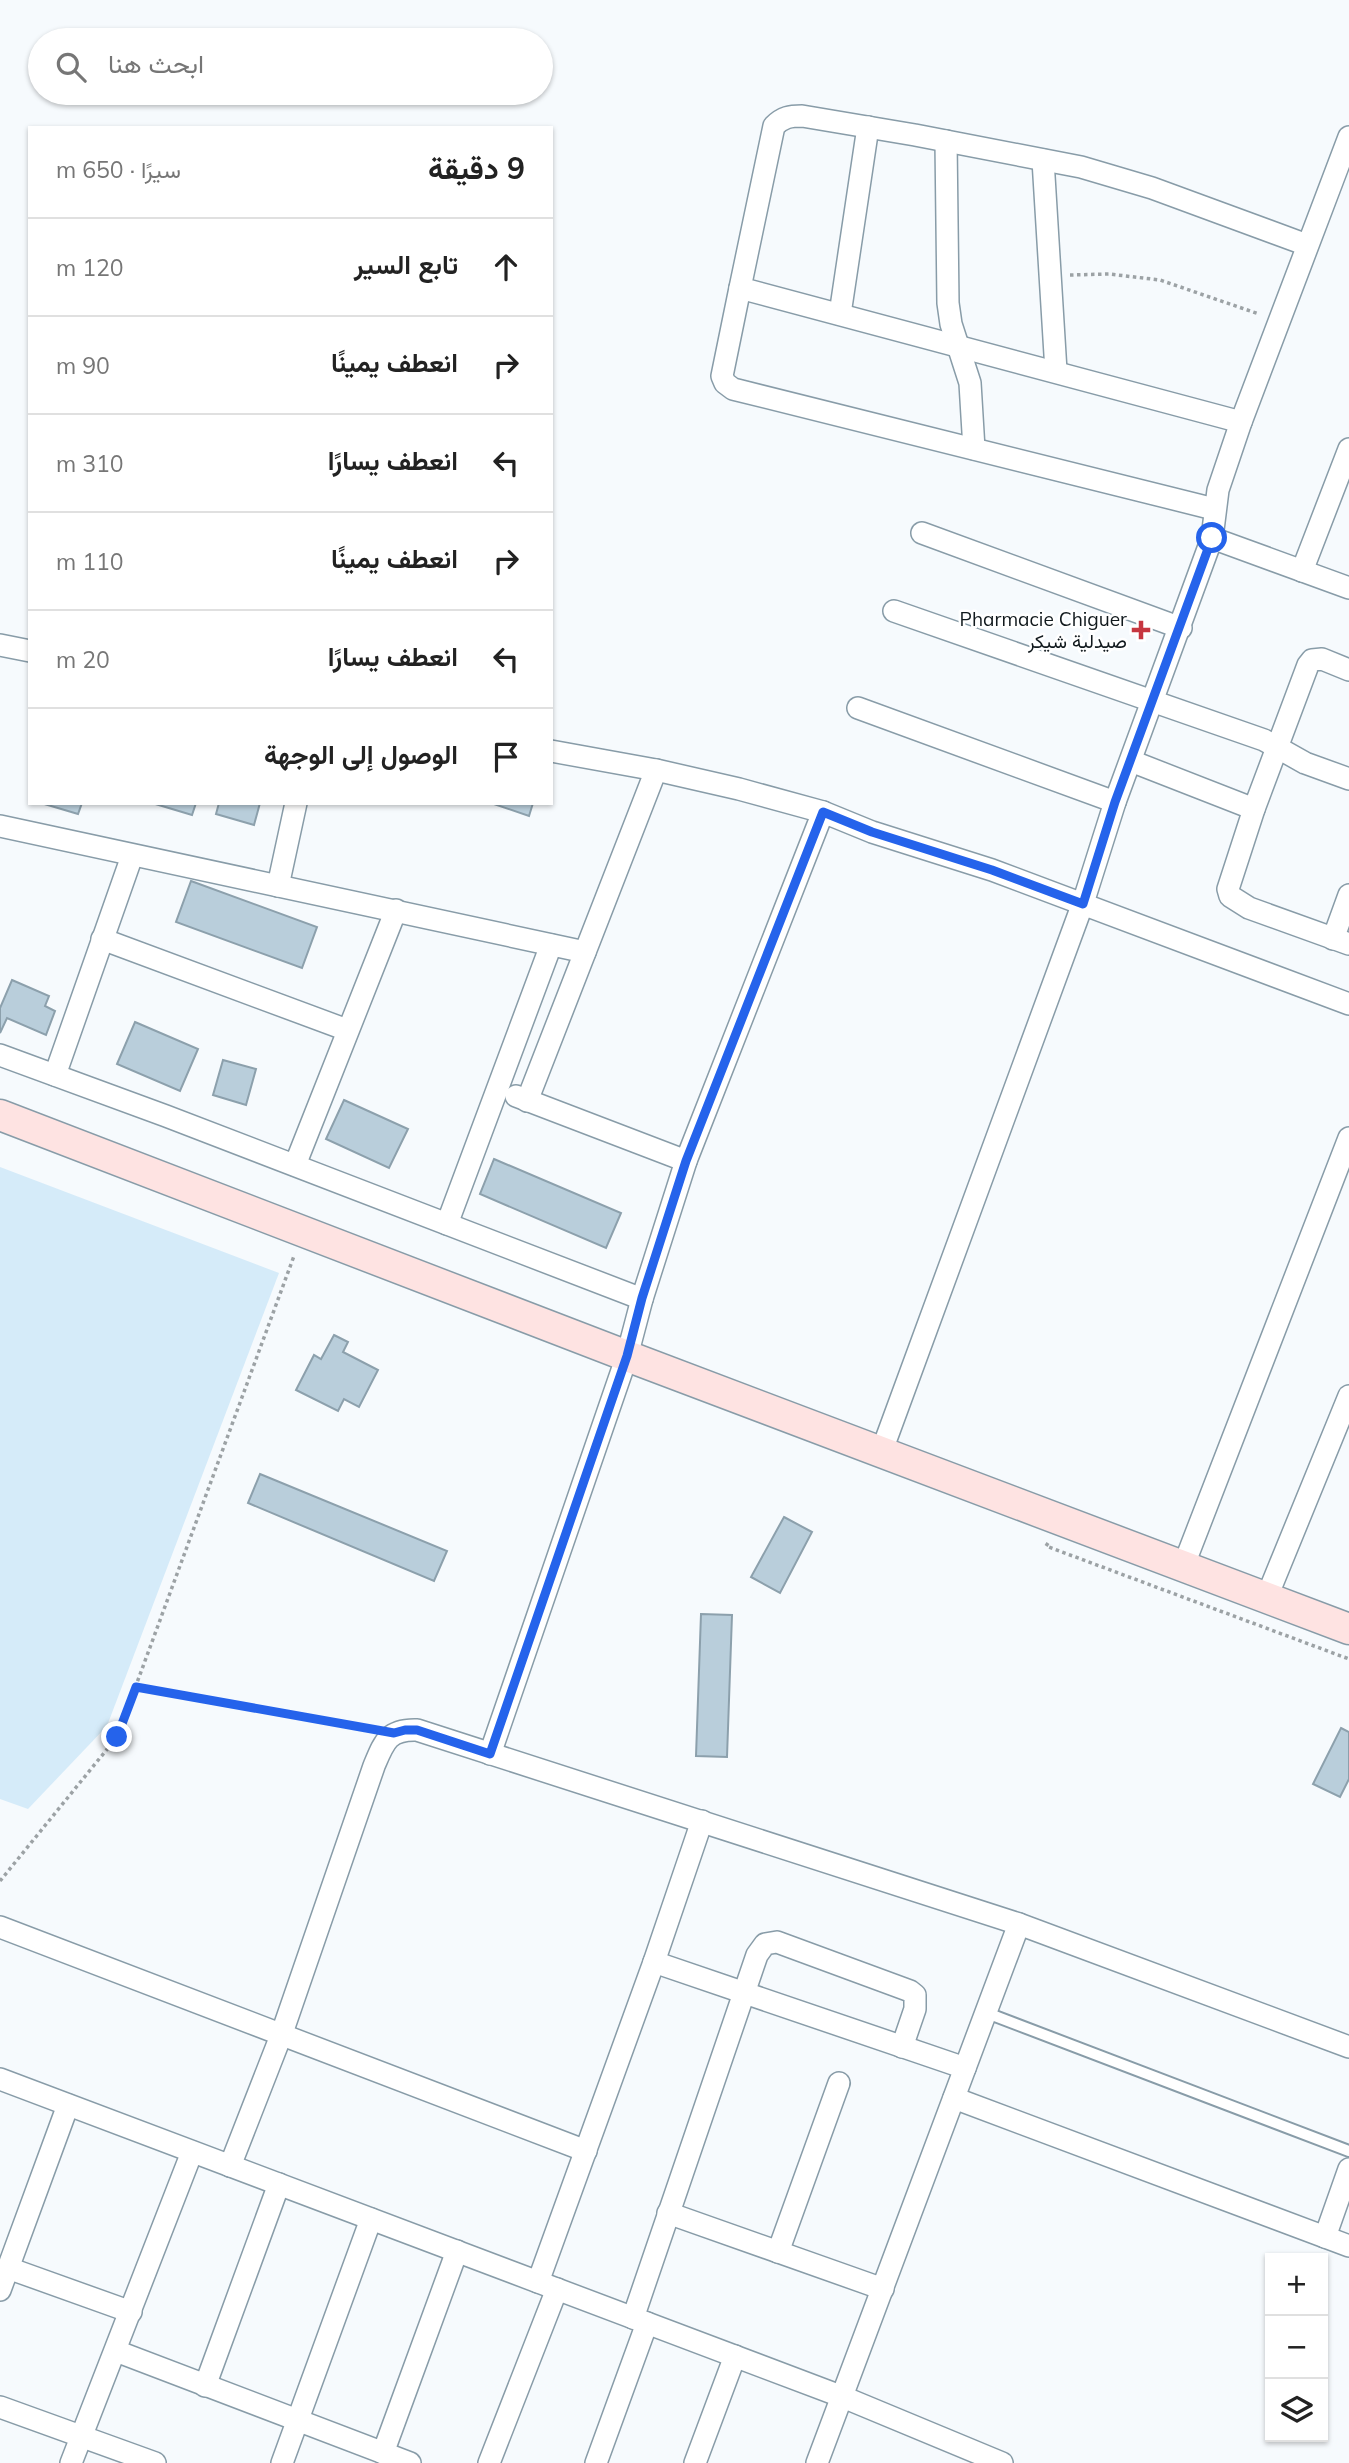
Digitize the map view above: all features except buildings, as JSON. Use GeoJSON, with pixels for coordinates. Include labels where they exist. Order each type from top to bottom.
{"type":"FeatureCollection","features":[{"type":"Feature","properties":{"kind":"main road"},"geometry":{"type":"LineString","coordinates":[[0,1115],[1266,1600],[1349,1629]]}},
{"type":"Feature","properties":{"kind":"street"},"geometry":{"type":"LineString","coordinates":[[1214,509],[733,389],[725,383],[722,376],[774,126],[780,119],[802,116],[1081,167],[1152,188],[1307,245]]}},
{"type":"Feature","properties":{"kind":"street"},"geometry":{"type":"LineString","coordinates":[[840,314],[868,127]]}},
{"type":"Feature","properties":{"kind":"street"},"geometry":{"type":"LineString","coordinates":[[881,1452],[1083,904],[1115,802],[1212,538],[1218,490],[1241,422],[1349,136]]}},
{"type":"Feature","properties":{"kind":"street"},"geometry":{"type":"LineString","coordinates":[[946,141],[948,303],[951,324],[970,383],[974,449]]}},
{"type":"Feature","properties":{"kind":"street"},"geometry":{"type":"LineString","coordinates":[[1043,160],[1055,371]]}},
{"type":"Feature","properties":{"kind":"street"},"geometry":{"type":"LineString","coordinates":[[740,288],[1241,422]]}},
{"type":"Feature","properties":{"kind":"street"},"geometry":{"type":"LineString","coordinates":[[1302,571],[1339,503],[1349,449]]}},
{"type":"Feature","properties":{"kind":"street"},"geometry":{"type":"LineString","coordinates":[[922,533],[1181,628]]}},
{"type":"Feature","properties":{"kind":"street"},"geometry":{"type":"LineString","coordinates":[[1212,538],[1349,588]]}},
{"type":"Feature","properties":{"kind":"street"},"geometry":{"type":"LineString","coordinates":[[894,611],[1154,700],[1278,747],[1305,763],[1349,779]]}},
{"type":"Feature","properties":{"kind":"street"},"geometry":{"type":"LineString","coordinates":[[0,645],[28,651]]}},
{"type":"Feature","properties":{"kind":"street"},"geometry":{"type":"LineString","coordinates":[[1349,670],[1322,659],[1312,660],[1306,670],[1254,808],[1228,889],[1230,896],[1249,908],[1341,941],[1349,895]]}},
{"type":"Feature","properties":{"kind":"street"},"geometry":{"type":"LineString","coordinates":[[859,708],[1115,802]]}},
{"type":"Feature","properties":{"kind":"street"},"geometry":{"type":"LineString","coordinates":[[553,751],[656,770],[823,812],[872,832],[992,870],[1349,1004]]}},
{"type":"Feature","properties":{"kind":"street"},"geometry":{"type":"LineString","coordinates":[[1131,761],[1254,808]]}},
{"type":"Feature","properties":{"kind":"street"},"geometry":{"type":"LineString","coordinates":[[527,1101],[656,770]]}},
{"type":"Feature","properties":{"kind":"street"},"geometry":{"type":"LineString","coordinates":[[278,886],[296,805]]}},
{"type":"Feature","properties":{"kind":"street"},"geometry":{"type":"LineString","coordinates":[[490,1754],[627,1356],[642,1298],[686,1161],[823,812]]}},
{"type":"Feature","properties":{"kind":"street"},"geometry":{"type":"LineString","coordinates":[[0,826],[584,952]]}},
{"type":"Feature","properties":{"kind":"street"},"geometry":{"type":"LineString","coordinates":[[55,1075],[132,856]]}},
{"type":"Feature","properties":{"kind":"street"},"geometry":{"type":"LineString","coordinates":[[295,1166],[396,910]]}},
{"type":"Feature","properties":{"kind":"street"},"geometry":{"type":"LineString","coordinates":[[102,939],[347,1030]]}},
{"type":"Feature","properties":{"kind":"street"},"geometry":{"type":"LineString","coordinates":[[447,1224],[551,945]]}},
{"type":"Feature","properties":{"kind":"street"},"geometry":{"type":"LineString","coordinates":[[0,1055],[642,1298]]}},
{"type":"Feature","properties":{"kind":"street"},"geometry":{"type":"LineString","coordinates":[[497,1089],[686,1161]]}},
{"type":"Feature","properties":{"kind":"street"},"geometry":{"type":"LineString","coordinates":[[1183,1567],[1347,1146]]}},
{"type":"Feature","properties":{"kind":"street"},"geometry":{"type":"LineString","coordinates":[[1266,1600],[1344,1421],[1349,1395]]}},
{"type":"Feature","properties":{"kind":"street"},"geometry":{"type":"LineString","coordinates":[[230,2166],[282,2033],[374,1766],[387,1739],[394,1733],[405,1730],[417,1730],[1019,1924],[1349,2047]]}},
{"type":"Feature","properties":{"kind":"street"},"geometry":{"type":"LineString","coordinates":[[489,2463],[548,2285],[586,2151],[702,1821]]}},
{"type":"Feature","properties":{"kind":"street"},"geometry":{"type":"LineString","coordinates":[[817,2463],[1019,1924]]}},
{"type":"Feature","properties":{"kind":"street"},"geometry":{"type":"LineString","coordinates":[[0,1927],[586,2151]]}},
{"type":"Feature","properties":{"kind":"street"},"geometry":{"type":"LineString","coordinates":[[596,2463],[640,2320],[668,2213],[761,1948],[770,1942],[777,1942],[910,1991],[915,1995],[915,2008],[902,2047]]}},
{"type":"Feature","properties":{"kind":"street"},"geometry":{"type":"LineString","coordinates":[[654,1962],[965,2068]]}},
{"type":"Feature","properties":{"kind":"street"},"geometry":{"type":"LineString","coordinates":[[0,2079],[843,2397],[1002,2463]]}},
{"type":"Feature","properties":{"kind":"street"},"geometry":{"type":"LineString","coordinates":[[778,2252],[839,2082]]}},
{"type":"Feature","properties":{"kind":"street"},"geometry":{"type":"LineString","coordinates":[[954,2098],[1349,2246]]}},
{"type":"Feature","properties":{"kind":"street"},"geometry":{"type":"LineString","coordinates":[[0,2290],[68,2105]]}},
{"type":"Feature","properties":{"kind":"street"},"geometry":{"type":"LineString","coordinates":[[71,2463],[192,2152]]}},
{"type":"Feature","properties":{"kind":"street"},"geometry":{"type":"LineString","coordinates":[[1325,2237],[1349,2169]]}},
{"type":"Feature","properties":{"kind":"street"},"geometry":{"type":"LineString","coordinates":[[205,2386],[279,2184]]}},
{"type":"Feature","properties":{"kind":"street"},"geometry":{"type":"LineString","coordinates":[[668,2213],[883,2289]]}},
{"type":"Feature","properties":{"kind":"street"},"geometry":{"type":"LineString","coordinates":[[282,2463],[371,2219]]}},
{"type":"Feature","properties":{"kind":"street"},"geometry":{"type":"LineString","coordinates":[[383,2453],[457,2251]]}},
{"type":"Feature","properties":{"kind":"street"},"geometry":{"type":"LineString","coordinates":[[8,2268],[131,2312]]}},
{"type":"Feature","properties":{"kind":"street"},"geometry":{"type":"LineString","coordinates":[[116,2351],[410,2463]]}},
{"type":"Feature","properties":{"kind":"street"},"geometry":{"type":"LineString","coordinates":[[695,2463],[735,2356]]}},
{"type":"Feature","properties":{"kind":"street"},"geometry":{"type":"LineString","coordinates":[[0,2407],[155,2463]]}},
{"type":"Feature","properties":{"kind":"lane"},"geometry":{"type":"LineString","coordinates":[[987,2013],[1349,2151]]}},
{"type":"Feature","properties":{"kind":"path"},"geometry":{"type":"LineString","coordinates":[[1051,275],[1109,274],[1160,280],[1278,321]]}},
{"type":"Feature","properties":{"kind":"path"},"geometry":{"type":"LineString","coordinates":[[0,1881],[117,1737],[303,1231]]}},
{"type":"Feature","properties":{"kind":"path"},"geometry":{"type":"LineString","coordinates":[[136,1687],[394,1733]]}},
{"type":"Feature","properties":{"kind":"shaded area"},"geometry":{"type":"Polygon","coordinates":[[[0,1167],[279,1273],[107,1726],[28,1809],[0,1799],[0,1167]]]}},
{"type":"Feature","properties":{"kind":"place","name":"Pharmacie Chiguer صيدلية شيكر"},"geometry":{"type":"Point","coordinates":[1141,630]}},
{"type":"Feature","properties":{"kind":"route"},"geometry":{"type":"LineString","coordinates":[[117,1737],[136,1687],[394,1733],[417,1730],[490,1754],[635,1332],[642,1298],[686,1161],[823,812],[872,832],[992,870],[1083,904],[1115,802],[1212,538]]}}]}
